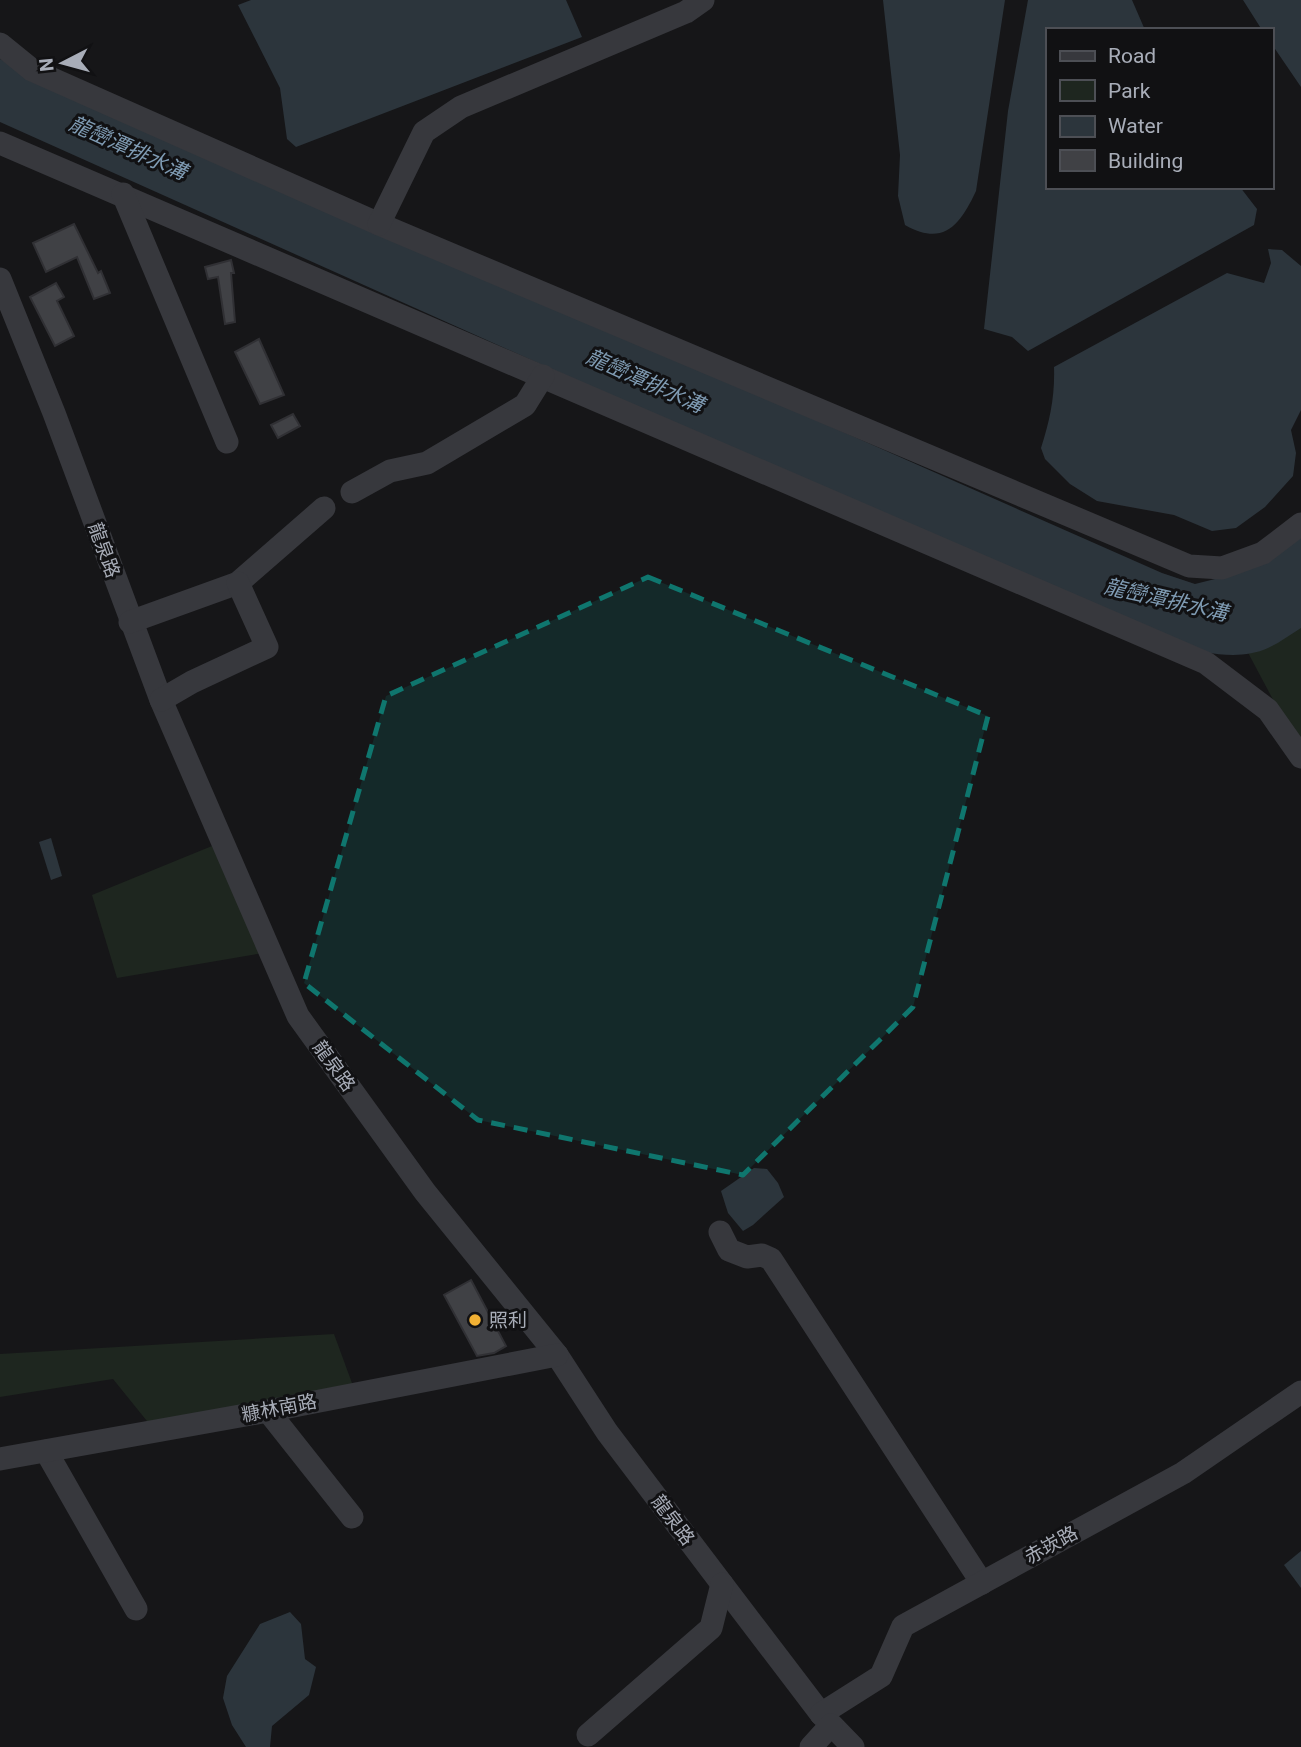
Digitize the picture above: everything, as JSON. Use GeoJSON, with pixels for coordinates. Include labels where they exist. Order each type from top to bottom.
{"type":"FeatureCollection","features":[{"type":"Feature","properties":{"kind":"street"},"geometry":{"type":"LineString","coordinates":[[379,224],[424,132],[461,107],[686,12],[703,0]]}},
{"type":"Feature","properties":{"kind":"street"},"geometry":{"type":"LineString","coordinates":[[0,44],[32,70],[379,224],[1189,566],[1222,568],[1263,554],[1301,524]]}},
{"type":"Feature","properties":{"kind":"street"},"geometry":{"type":"LineString","coordinates":[[0,143],[1206,663],[1268,710],[1301,757]]}},
{"type":"Feature","properties":{"kind":"street"},"geometry":{"type":"LineString","coordinates":[[123,194],[227,442]]}},
{"type":"Feature","properties":{"kind":"street","name":"龍泉路"},"geometry":{"type":"LineString","coordinates":[[0,279],[54,413],[161,701],[298,1016],[425,1192],[557,1355],[607,1432],[722,1584],[826,1720],[853,1747]]}},
{"type":"Feature","properties":{"kind":"street"},"geometry":{"type":"LineString","coordinates":[[352,492],[390,471],[427,463],[525,405],[543,376]]}},
{"type":"Feature","properties":{"kind":"street"},"geometry":{"type":"LineString","coordinates":[[130,622],[238,583],[324,508]]}},
{"type":"Feature","properties":{"kind":"street"},"geometry":{"type":"LineString","coordinates":[[161,701],[192,682],[267,647],[238,583]]}},
{"type":"Feature","properties":{"kind":"street"},"geometry":{"type":"LineString","coordinates":[[719,1232],[729,1250],[771,1259],[851,1386],[982,1583]]}},
{"type":"Feature","properties":{"kind":"street","name":"糠林南路"},"geometry":{"type":"LineString","coordinates":[[0,1459],[557,1355]]}},
{"type":"Feature","properties":{"kind":"street","name":"赤崁路"},"geometry":{"type":"LineString","coordinates":[[811,1747],[826,1720],[881,1676],[903,1626],[1184,1473],[1301,1392]]}},
{"type":"Feature","properties":{"kind":"street"},"geometry":{"type":"LineString","coordinates":[[268,1411],[352,1517]]}},
{"type":"Feature","properties":{"kind":"street"},"geometry":{"type":"LineString","coordinates":[[46,1451],[136,1609]]}},
{"type":"Feature","properties":{"kind":"street"},"geometry":{"type":"LineString","coordinates":[[588,1735],[711,1628],[722,1584]]}},
{"type":"Feature","properties":{"kind":"highlighted area"},"geometry":{"type":"Polygon","coordinates":[[[648,577],[988,716],[913,1007],[743,1175],[478,1120],[304,983],[386,696],[648,577]]]}},
{"type":"Feature","properties":{"kind":"green space"},"geometry":{"type":"Polygon","coordinates":[[[1301,614],[1301,752],[1245,647],[1301,614]]]}},
{"type":"Feature","properties":{"kind":"green space"},"geometry":{"type":"Polygon","coordinates":[[[212,846],[263,953],[117,978],[92,895],[212,846]]]}},
{"type":"Feature","properties":{"kind":"green space"},"geometry":{"type":"Polygon","coordinates":[[[334,1334],[356,1394],[155,1431],[113,1379],[0,1397],[0,1354],[334,1334]]]}},
{"type":"Feature","properties":{"kind":"water"},"geometry":{"type":"Polygon","coordinates":[[[251,0],[566,0],[582,37],[296,147],[287,139],[280,88],[238,5],[251,0]]]}},
{"type":"Feature","properties":{"kind":"water"},"geometry":{"type":"Polygon","coordinates":[[[883,0],[1005,0],[976,191],[957,223],[940,233],[930,234],[905,225],[898,196],[900,155],[883,0]]]}},
{"type":"Feature","properties":{"kind":"water"},"geometry":{"type":"Polygon","coordinates":[[[1028,0],[1132,0],[1144,28],[1046,28],[1046,189],[1242,189],[1257,209],[1254,225],[1028,351],[1012,337],[984,329],[1008,111],[1028,0]]]}},
{"type":"Feature","properties":{"kind":"water"},"geometry":{"type":"Polygon","coordinates":[[[1243,0],[1301,0],[1301,87],[1273,46],[1273,28],[1261,28],[1243,0]]]}},
{"type":"Feature","properties":{"kind":"water","name":"龍巒潭排水溝"},"geometry":{"type":"Polygon","coordinates":[[[0,59],[1162,573],[1195,584],[1239,573],[1301,533],[1301,628],[1268,648],[1233,655],[1195,650],[1123,625],[0,122],[0,59]]]}},
{"type":"Feature","properties":{"kind":"water"},"geometry":{"type":"Polygon","coordinates":[[[1268,249],[1282,250],[1301,266],[1301,410],[1291,430],[1296,453],[1293,476],[1265,507],[1236,528],[1212,531],[1174,515],[1097,501],[1070,484],[1045,459],[1041,448],[1051,408],[1054,367],[1227,273],[1264,283],[1271,263],[1268,249]]]}},
{"type":"Feature","properties":{"kind":"water"},"geometry":{"type":"Polygon","coordinates":[[[51,838],[62,876],[51,880],[39,842],[51,838]]]}},
{"type":"Feature","properties":{"kind":"water"},"geometry":{"type":"Polygon","coordinates":[[[754,1168],[767,1169],[778,1183],[784,1197],[743,1231],[728,1213],[721,1191],[754,1168]]]}},
{"type":"Feature","properties":{"kind":"water"},"geometry":{"type":"Polygon","coordinates":[[[1301,1551],[1301,1588],[1284,1565],[1301,1551]]]}},
{"type":"Feature","properties":{"kind":"water"},"geometry":{"type":"Polygon","coordinates":[[[290,1612],[301,1624],[305,1659],[316,1667],[309,1695],[272,1726],[270,1747],[246,1747],[232,1725],[223,1698],[227,1676],[260,1624],[290,1612]]]}},
{"type":"Feature","properties":{"kind":"building"},"geometry":{"type":"Polygon","coordinates":[[[74,224],[98,273],[101,271],[110,293],[94,299],[77,257],[46,272],[33,243],[74,224]]]}},
{"type":"Feature","properties":{"kind":"building"},"geometry":{"type":"Polygon","coordinates":[[[231,260],[234,273],[231,273],[235,322],[225,324],[218,277],[208,279],[205,267],[231,260]]]}},
{"type":"Feature","properties":{"kind":"building"},"geometry":{"type":"Polygon","coordinates":[[[56,283],[64,297],[57,301],[74,336],[55,346],[30,297],[56,283]]]}},
{"type":"Feature","properties":{"kind":"building"},"geometry":{"type":"Polygon","coordinates":[[[259,339],[284,395],[260,404],[235,352],[259,339]]]}},
{"type":"Feature","properties":{"kind":"building"},"geometry":{"type":"Polygon","coordinates":[[[293,414],[300,426],[278,438],[271,425],[293,414]]]}},
{"type":"Feature","properties":{"kind":"building","name":"照利"},"geometry":{"type":"Polygon","coordinates":[[[471,1280],[506,1346],[494,1353],[477,1356],[444,1295],[471,1280]]]}},
{"type":"Feature","properties":{"kind":"place","name":"照利"},"geometry":{"type":"Point","coordinates":[475,1320]}}]}
